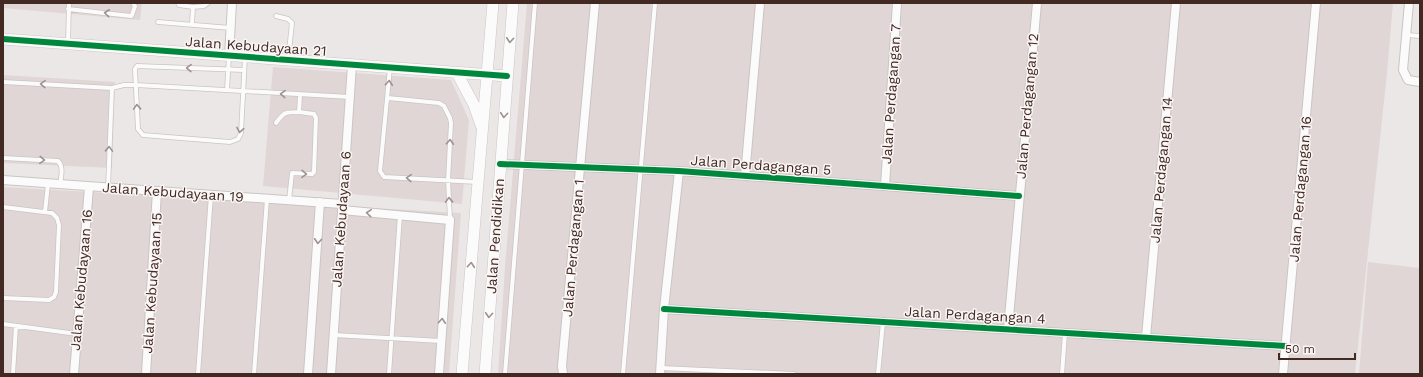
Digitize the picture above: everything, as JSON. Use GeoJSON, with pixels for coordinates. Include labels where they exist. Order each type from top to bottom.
{"type":"FeatureCollection","features":[{"type":"Feature","properties":{"kind":"main road","name":"Jalan Pendidikan"},"geometry":{"type":"LineString","coordinates":[[462,374],[493,3]]}},
{"type":"Feature","properties":{"kind":"main road","name":"Jalan Pendidikan"},"geometry":{"type":"LineString","coordinates":[[485,374],[513,3]]}},
{"type":"Feature","properties":{"kind":"main road","name":"Jalan Kebudayaan 21"},"geometry":{"type":"LineString","coordinates":[[3,39],[507,76]]}},
{"type":"Feature","properties":{"kind":"main road"},"geometry":{"type":"LineString","coordinates":[[457,73],[474,105],[482,128]]}},
{"type":"Feature","properties":{"kind":"street"},"geometry":{"type":"LineString","coordinates":[[229,56],[232,3]]}},
{"type":"Feature","properties":{"kind":"street","name":"Jalan Perdagangan 1"},"geometry":{"type":"LineString","coordinates":[[563,374],[562,366],[595,3]]}},
{"type":"Feature","properties":{"kind":"street"},"geometry":{"type":"LineString","coordinates":[[745,176],[760,3]]}},
{"type":"Feature","properties":{"kind":"street","name":"Jalan Perdagangan 7"},"geometry":{"type":"LineString","coordinates":[[884,186],[897,3]]}},
{"type":"Feature","properties":{"kind":"street","name":"Jalan Perdagangan 12"},"geometry":{"type":"LineString","coordinates":[[1008,329],[1037,3]]}},
{"type":"Feature","properties":{"kind":"street","name":"Jalan Perdagangan 14"},"geometry":{"type":"LineString","coordinates":[[1146,337],[1176,3]]}},
{"type":"Feature","properties":{"kind":"street","name":"Jalan Perdagangan 16"},"geometry":{"type":"LineString","coordinates":[[1282,374],[1316,3]]}},
{"type":"Feature","properties":{"kind":"street"},"geometry":{"type":"LineString","coordinates":[[1409,3],[1402,70],[1408,80],[1420,82]]}},
{"type":"Feature","properties":{"kind":"street","name":"Jalan Kebudayaan 6"},"geometry":{"type":"LineString","coordinates":[[331,374],[352,65]]}},
{"type":"Feature","properties":{"kind":"street","name":"Jalan Perdagangan 5"},"geometry":{"type":"LineString","coordinates":[[500,164],[640,171],[679,171],[1019,196]]}},
{"type":"Feature","properties":{"kind":"street"},"geometry":{"type":"LineString","coordinates":[[661,371],[664,309],[679,171]]}},
{"type":"Feature","properties":{"kind":"street","name":"Jalan Kebudayaan 19"},"geometry":{"type":"LineString","coordinates":[[3,180],[320,202],[342,207],[450,220]]}},
{"type":"Feature","properties":{"kind":"street","name":"Jalan Kebudayaan 16"},"geometry":{"type":"LineString","coordinates":[[74,374],[89,186]]}},
{"type":"Feature","properties":{"kind":"street","name":"Jalan Kebudayaan 15"},"geometry":{"type":"LineString","coordinates":[[146,374],[158,191]]}},
{"type":"Feature","properties":{"kind":"street"},"geometry":{"type":"LineString","coordinates":[[308,374],[320,202]]}},
{"type":"Feature","properties":{"kind":"street"},"geometry":{"type":"LineString","coordinates":[[439,374],[450,220]]}},
{"type":"Feature","properties":{"kind":"street","name":"Jalan Perdagangan 4"},"geometry":{"type":"LineString","coordinates":[[664,309],[1285,346]]}},
{"type":"Feature","properties":{"kind":"lane"},"geometry":{"type":"LineString","coordinates":[[68,44],[69,3]]}},
{"type":"Feature","properties":{"kind":"lane"},"geometry":{"type":"LineString","coordinates":[[68,9],[131,16],[135,6],[132,3]]}},
{"type":"Feature","properties":{"kind":"lane"},"geometry":{"type":"LineString","coordinates":[[178,3],[179,5],[193,7],[204,6],[208,3]]}},
{"type":"Feature","properties":{"kind":"lane"},"geometry":{"type":"LineString","coordinates":[[505,374],[535,3]]}},
{"type":"Feature","properties":{"kind":"lane"},"geometry":{"type":"LineString","coordinates":[[623,374],[655,3]]}},
{"type":"Feature","properties":{"kind":"lane"},"geometry":{"type":"LineString","coordinates":[[192,24],[193,7]]}},
{"type":"Feature","properties":{"kind":"lane"},"geometry":{"type":"LineString","coordinates":[[276,16],[288,19],[292,23],[288,60]]}},
{"type":"Feature","properties":{"kind":"lane"},"geometry":{"type":"LineString","coordinates":[[158,22],[231,28]]}},
{"type":"Feature","properties":{"kind":"lane"},"geometry":{"type":"LineString","coordinates":[[1406,34],[1420,36]]}},
{"type":"Feature","properties":{"kind":"lane"},"geometry":{"type":"LineString","coordinates":[[227,90],[229,56]]}},
{"type":"Feature","properties":{"kind":"lane"},"geometry":{"type":"LineString","coordinates":[[244,70],[140,66],[135,69],[138,129],[143,135],[230,142],[238,139],[241,133],[245,57]]}},
{"type":"Feature","properties":{"kind":"lane"},"geometry":{"type":"LineString","coordinates":[[390,68],[380,171],[381,175],[384,177],[478,182]]}},
{"type":"Feature","properties":{"kind":"lane"},"geometry":{"type":"LineString","coordinates":[[3,82],[112,88],[124,85],[136,85],[350,98]]}},
{"type":"Feature","properties":{"kind":"lane"},"geometry":{"type":"LineString","coordinates":[[108,188],[112,88]]}},
{"type":"Feature","properties":{"kind":"lane"},"geometry":{"type":"LineString","coordinates":[[299,112],[300,95]]}},
{"type":"Feature","properties":{"kind":"lane"},"geometry":{"type":"LineString","coordinates":[[388,98],[439,103],[444,106],[451,123],[448,180],[450,220]]}},
{"type":"Feature","properties":{"kind":"lane"},"geometry":{"type":"LineString","coordinates":[[276,123],[282,114],[288,112],[314,114],[316,118],[314,172],[312,174],[292,173],[289,200]]}},
{"type":"Feature","properties":{"kind":"lane"},"geometry":{"type":"LineString","coordinates":[[3,158],[58,161],[61,164],[62,169],[60,185]]}},
{"type":"Feature","properties":{"kind":"lane"},"geometry":{"type":"LineString","coordinates":[[45,212],[48,184]]}},
{"type":"Feature","properties":{"kind":"lane"},"geometry":{"type":"LineString","coordinates":[[198,374],[211,195]]}},
{"type":"Feature","properties":{"kind":"lane"},"geometry":{"type":"LineString","coordinates":[[254,374],[267,199]]}},
{"type":"Feature","properties":{"kind":"lane"},"geometry":{"type":"LineString","coordinates":[[3,207],[52,212],[58,218],[59,225],[56,292],[54,297],[49,300],[3,298]]}},
{"type":"Feature","properties":{"kind":"lane"},"geometry":{"type":"LineString","coordinates":[[389,374],[390,339],[400,215]]}},
{"type":"Feature","properties":{"kind":"lane"},"geometry":{"type":"LineString","coordinates":[[878,374],[883,322]]}},
{"type":"Feature","properties":{"kind":"lane"},"geometry":{"type":"LineString","coordinates":[[3,324],[77,334]]}},
{"type":"Feature","properties":{"kind":"lane"},"geometry":{"type":"LineString","coordinates":[[13,374],[16,326]]}},
{"type":"Feature","properties":{"kind":"lane"},"geometry":{"type":"LineString","coordinates":[[1062,374],[1065,333]]}},
{"type":"Feature","properties":{"kind":"lane"},"geometry":{"type":"LineString","coordinates":[[333,335],[441,341]]}},
{"type":"Feature","properties":{"kind":"lane"},"geometry":{"type":"LineString","coordinates":[[661,371],[794,374]]}},
{"type":"Feature","properties":{"kind":"shaded area"},"geometry":{"type":"Polygon","coordinates":[[[3,3],[142,3],[140,20],[3,8],[3,3]]]}},
{"type":"Feature","properties":{"kind":"shaded area"},"geometry":{"type":"Polygon","coordinates":[[[527,3],[1393,3],[1355,374],[498,374],[505,267],[527,3]]]}},
{"type":"Feature","properties":{"kind":"shaded area"},"geometry":{"type":"Polygon","coordinates":[[[273,67],[451,80],[469,120],[462,204],[263,186],[273,67]]]}},
{"type":"Feature","properties":{"kind":"shaded area"},"geometry":{"type":"Polygon","coordinates":[[[3,75],[115,82],[112,168],[3,163],[3,75]]]}},
{"type":"Feature","properties":{"kind":"shaded area"},"geometry":{"type":"Polygon","coordinates":[[[3,187],[461,213],[449,374],[3,374],[3,187]]]}},
{"type":"Feature","properties":{"kind":"shaded area"},"geometry":{"type":"Polygon","coordinates":[[[1368,262],[1420,268],[1420,374],[1359,374],[1368,262]]]}},
{"type":"Feature","properties":{"kind":"cycle path"},"geometry":{"type":"LineString","coordinates":[[3,39],[507,76]]}},
{"type":"Feature","properties":{"kind":"cycle path"},"geometry":{"type":"LineString","coordinates":[[500,164],[679,171],[1019,196]]}},
{"type":"Feature","properties":{"kind":"cycle path"},"geometry":{"type":"LineString","coordinates":[[664,309],[1285,346]]}}]}
